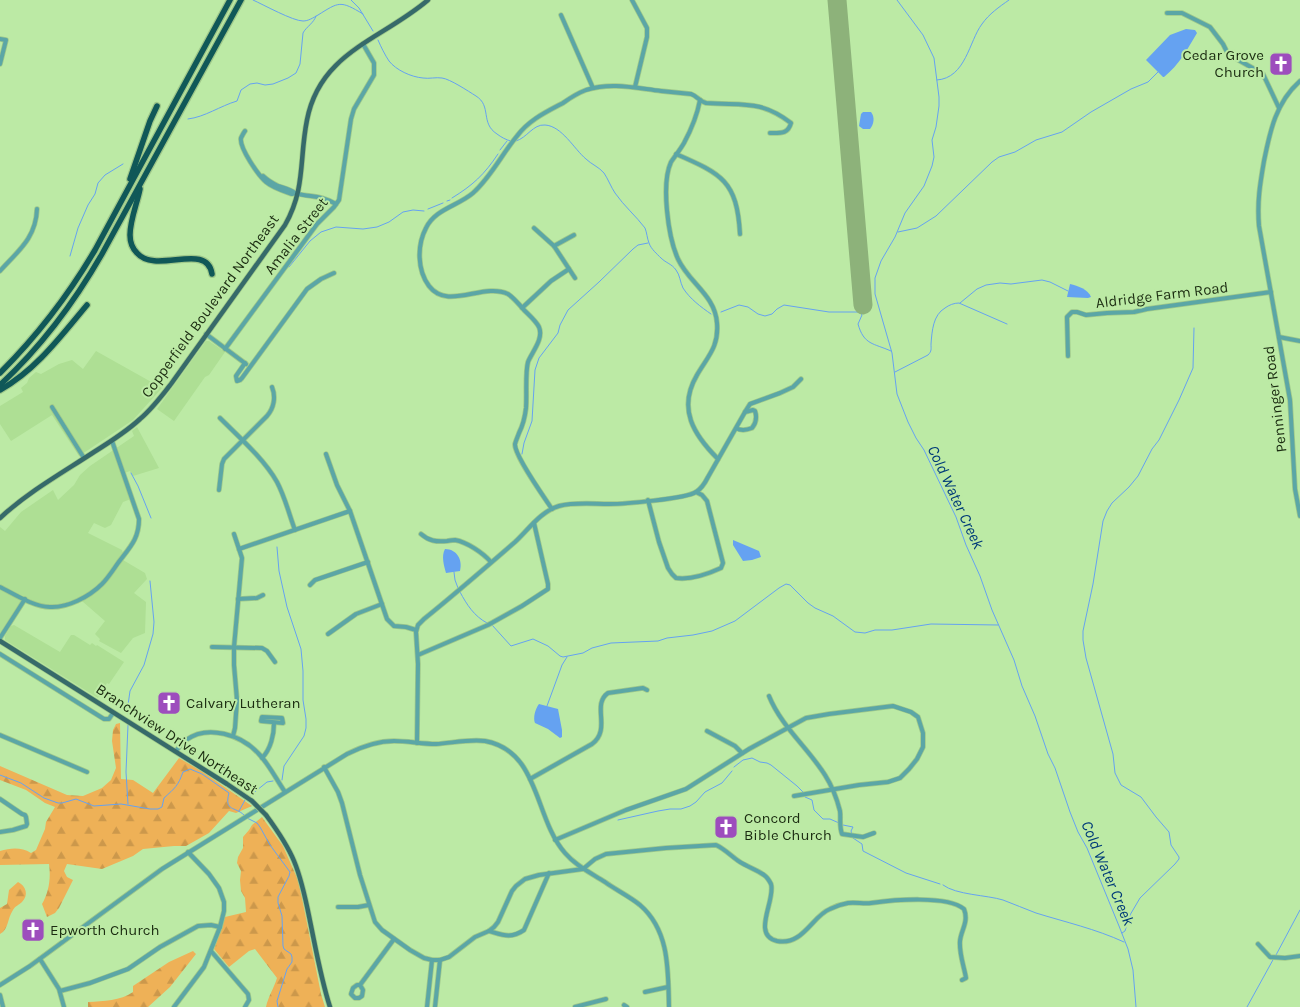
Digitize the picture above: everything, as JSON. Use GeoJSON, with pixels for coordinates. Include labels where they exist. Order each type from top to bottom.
{"type":"FeatureCollection","features":[{"type":"Feature","properties":{"kind":"highway"},"geometry":{"type":"LineString","coordinates":[[0,373],[27,345],[68,293],[91,257],[230,0]]}},
{"type":"Feature","properties":{"kind":"highway"},"geometry":{"type":"LineString","coordinates":[[0,385],[42,341],[72,303],[102,254],[241,0]]}},
{"type":"Feature","properties":{"kind":"highway"},"geometry":{"type":"LineString","coordinates":[[124,196],[157,106]]}},
{"type":"Feature","properties":{"kind":"highway"},"geometry":{"type":"LineString","coordinates":[[143,180],[130,236],[132,246],[137,254],[146,260],[152,261],[199,259],[208,265],[212,274]]}},
{"type":"Feature","properties":{"kind":"highway"},"geometry":{"type":"LineString","coordinates":[[0,390],[13,383],[41,358],[87,305]]}},
{"type":"Feature","properties":{"kind":"main road","name":"Copperfield Boulevard Northeast"},"geometry":{"type":"LineString","coordinates":[[0,518],[21,501],[112,441],[133,425],[155,404],[285,225],[292,211],[301,176],[309,109],[315,93],[330,70],[350,52],[406,18],[428,0]]}},
{"type":"Feature","properties":{"kind":"main road","name":"Branchview Drive Northeast"},"geometry":{"type":"LineString","coordinates":[[0,640],[236,789],[252,801],[266,816],[288,847],[298,872],[305,894],[321,977],[330,1007]]}},
{"type":"Feature","properties":{"kind":"street"},"geometry":{"type":"LineString","coordinates":[[632,0],[647,28],[647,37],[635,88]]}},
{"type":"Feature","properties":{"kind":"street"},"geometry":{"type":"LineString","coordinates":[[1167,13],[1182,13],[1210,27],[1228,54],[1263,74],[1279,108]]}},
{"type":"Feature","properties":{"kind":"street"},"geometry":{"type":"LineString","coordinates":[[561,15],[593,88]]}},
{"type":"Feature","properties":{"kind":"street"},"geometry":{"type":"LineString","coordinates":[[0,39],[6,40],[0,64]]}},
{"type":"Feature","properties":{"kind":"street","name":"Amalia Street"},"geometry":{"type":"LineString","coordinates":[[225,349],[316,224],[339,200],[351,119],[354,109],[374,75],[374,63],[363,44]]}},
{"type":"Feature","properties":{"kind":"street","name":"Penninger Road"},"geometry":{"type":"LineString","coordinates":[[1300,81],[1292,88],[1279,108],[1273,123],[1258,201],[1260,226],[1290,400],[1295,489],[1300,516]]}},
{"type":"Feature","properties":{"kind":"street"},"geometry":{"type":"LineString","coordinates":[[552,509],[518,456],[515,445],[525,415],[528,362],[540,334],[538,325],[508,295],[500,292],[449,297],[437,293],[430,287],[424,277],[419,252],[426,226],[432,218],[461,202],[475,191],[517,135],[528,124],[580,93],[593,88],[610,85],[691,94],[706,103],[759,106],[776,113],[791,123],[788,130],[784,133],[770,133]]}},
{"type":"Feature","properties":{"kind":"street"},"geometry":{"type":"LineString","coordinates":[[700,100],[693,126],[668,170],[666,184],[671,240],[684,269],[709,299],[716,314],[717,336],[715,347],[693,382],[689,397],[689,409],[696,434],[718,459]]}},
{"type":"Feature","properties":{"kind":"street"},"geometry":{"type":"LineString","coordinates":[[245,131],[241,138],[242,146],[259,175],[267,183],[292,194],[318,196],[336,204]]}},
{"type":"Feature","properties":{"kind":"street"},"geometry":{"type":"LineString","coordinates":[[676,154],[709,169],[721,177],[734,198],[740,234]]}},
{"type":"Feature","properties":{"kind":"street"},"geometry":{"type":"LineString","coordinates":[[0,271],[24,245],[32,232],[37,218],[37,209]]}},
{"type":"Feature","properties":{"kind":"street"},"geometry":{"type":"LineString","coordinates":[[534,228],[554,246],[575,278]]}},
{"type":"Feature","properties":{"kind":"street"},"geometry":{"type":"LineString","coordinates":[[554,246],[574,235]]}},
{"type":"Feature","properties":{"kind":"street"},"geometry":{"type":"LineString","coordinates":[[522,308],[550,281],[569,269]]}},
{"type":"Feature","properties":{"kind":"street"},"geometry":{"type":"LineString","coordinates":[[245,363],[236,376],[237,381],[240,380],[250,367],[307,289],[334,273]]}},
{"type":"Feature","properties":{"kind":"street","name":"Aldridge Farm Road"},"geometry":{"type":"LineString","coordinates":[[1068,356],[1068,317],[1072,312],[1086,315],[1134,312],[1271,292]]}},
{"type":"Feature","properties":{"kind":"street"},"geometry":{"type":"LineString","coordinates":[[206,334],[250,367]]}},
{"type":"Feature","properties":{"kind":"street"},"geometry":{"type":"LineString","coordinates":[[1279,337],[1300,341]]}},
{"type":"Feature","properties":{"kind":"street"},"geometry":{"type":"LineString","coordinates":[[417,744],[418,655],[416,630],[424,619],[552,509],[565,505],[618,504],[680,496],[696,492],[705,483],[750,404],[793,387],[801,379]]}},
{"type":"Feature","properties":{"kind":"street"},"geometry":{"type":"LineString","coordinates":[[219,490],[224,459],[271,412],[274,399],[272,387]]}},
{"type":"Feature","properties":{"kind":"street"},"geometry":{"type":"LineString","coordinates":[[52,407],[84,458]]}},
{"type":"Feature","properties":{"kind":"street"},"geometry":{"type":"LineString","coordinates":[[736,428],[739,430],[749,430],[754,426],[755,411],[745,412]]}},
{"type":"Feature","properties":{"kind":"street"},"geometry":{"type":"LineString","coordinates":[[220,418],[243,441],[277,481],[295,530]]}},
{"type":"Feature","properties":{"kind":"street"},"geometry":{"type":"LineString","coordinates":[[0,587],[38,605],[51,607],[63,606],[86,596],[101,585],[136,537],[139,528],[139,518],[112,441]]}},
{"type":"Feature","properties":{"kind":"street"},"geometry":{"type":"LineString","coordinates":[[326,454],[337,484],[350,511],[387,619],[394,626],[406,626],[416,630]]}},
{"type":"Feature","properties":{"kind":"street"},"geometry":{"type":"LineString","coordinates":[[648,500],[658,542],[669,571],[676,578],[692,577],[721,568],[723,562],[707,501],[696,492]]}},
{"type":"Feature","properties":{"kind":"street"},"geometry":{"type":"LineString","coordinates":[[239,549],[350,511]]}},
{"type":"Feature","properties":{"kind":"street"},"geometry":{"type":"LineString","coordinates":[[418,655],[488,625],[548,589],[534,523]]}},
{"type":"Feature","properties":{"kind":"street"},"geometry":{"type":"LineString","coordinates":[[233,736],[237,700],[234,647],[242,561],[234,534]]}},
{"type":"Feature","properties":{"kind":"street"},"geometry":{"type":"LineString","coordinates":[[421,534],[434,541],[454,540],[466,543],[485,555],[491,562]]}},
{"type":"Feature","properties":{"kind":"street"},"geometry":{"type":"LineString","coordinates":[[310,585],[315,580],[368,562]]}},
{"type":"Feature","properties":{"kind":"street"},"geometry":{"type":"LineString","coordinates":[[238,599],[257,598],[262,595]]}},
{"type":"Feature","properties":{"kind":"street"},"geometry":{"type":"LineString","coordinates":[[0,640],[25,599]]}},
{"type":"Feature","properties":{"kind":"street"},"geometry":{"type":"LineString","coordinates":[[328,634],[356,614],[382,604]]}},
{"type":"Feature","properties":{"kind":"street"},"geometry":{"type":"LineString","coordinates":[[212,647],[262,648],[270,654],[275,662]]}},
{"type":"Feature","properties":{"kind":"street"},"geometry":{"type":"LineString","coordinates":[[0,654],[104,719],[108,720],[113,713]]}},
{"type":"Feature","properties":{"kind":"street"},"geometry":{"type":"LineString","coordinates":[[530,779],[592,744],[599,738],[602,730],[601,707],[604,696],[608,693],[643,688],[647,690]]}},
{"type":"Feature","properties":{"kind":"street"},"geometry":{"type":"LineString","coordinates":[[769,696],[772,705],[825,775],[833,789],[840,812],[842,834],[863,837],[874,833]]}},
{"type":"Feature","properties":{"kind":"street"},"geometry":{"type":"LineString","coordinates":[[555,840],[626,810],[686,789],[742,753],[810,717],[890,706],[896,706],[918,717],[923,733],[923,746],[916,760],[904,775],[897,780],[794,796]]}},
{"type":"Feature","properties":{"kind":"street"},"geometry":{"type":"LineString","coordinates":[[262,717],[282,718],[283,723],[274,723],[261,721],[261,719],[262,717]]}},
{"type":"Feature","properties":{"kind":"street"},"geometry":{"type":"LineString","coordinates":[[262,758],[268,750],[274,732],[274,723]]}},
{"type":"Feature","properties":{"kind":"street"},"geometry":{"type":"LineString","coordinates":[[707,732],[735,746],[742,753]]}},
{"type":"Feature","properties":{"kind":"street"},"geometry":{"type":"LineString","coordinates":[[176,752],[186,740],[195,735],[215,733],[233,736],[251,746],[262,758],[284,792]]}},
{"type":"Feature","properties":{"kind":"street"},"geometry":{"type":"LineString","coordinates":[[0,736],[87,772]]}},
{"type":"Feature","properties":{"kind":"street"},"geometry":{"type":"LineString","coordinates":[[0,985],[40,959],[155,874],[188,852],[324,767],[355,750],[395,741],[417,744],[472,741],[490,742],[501,746],[515,756],[523,765],[530,779],[555,840],[571,860],[631,898],[651,916],[664,943],[668,968],[669,1007]]}},
{"type":"Feature","properties":{"kind":"street"},"geometry":{"type":"LineString","coordinates":[[324,767],[342,803],[374,918],[382,930],[420,956],[432,960],[449,957],[475,937],[489,931],[498,922],[509,895],[516,886],[532,877],[583,869],[595,859],[606,854],[708,845],[718,846],[739,862],[769,879],[772,892],[765,929],[770,937],[779,941],[795,938],[807,930],[823,913],[847,903],[927,900],[952,903],[962,908],[966,914],[966,924],[960,940],[966,978],[962,980]]}},
{"type":"Feature","properties":{"kind":"street"},"geometry":{"type":"LineString","coordinates":[[0,799],[25,815],[27,824],[13,830],[0,832]]}},
{"type":"Feature","properties":{"kind":"street"},"geometry":{"type":"LineString","coordinates":[[177,1006],[204,967],[220,927],[224,911],[222,893],[214,879],[188,852]]}},
{"type":"Feature","properties":{"kind":"street"},"geometry":{"type":"LineString","coordinates":[[489,931],[512,936],[524,930],[549,873]]}},
{"type":"Feature","properties":{"kind":"street"},"geometry":{"type":"LineString","coordinates":[[338,908],[369,905]]}},
{"type":"Feature","properties":{"kind":"street"},"geometry":{"type":"LineString","coordinates":[[60,991],[90,983],[128,969],[160,947],[198,926],[211,925],[220,927]]}},
{"type":"Feature","properties":{"kind":"street"},"geometry":{"type":"LineString","coordinates":[[360,985],[394,939]]}},
{"type":"Feature","properties":{"kind":"street"},"geometry":{"type":"LineString","coordinates":[[1258,944],[1270,956],[1284,958],[1300,956]]}},
{"type":"Feature","properties":{"kind":"street"},"geometry":{"type":"LineString","coordinates":[[211,950],[248,994],[249,1000],[245,1007]]}},
{"type":"Feature","properties":{"kind":"street"},"geometry":{"type":"LineString","coordinates":[[40,959],[54,979],[60,991],[64,1007]]}},
{"type":"Feature","properties":{"kind":"street"},"geometry":{"type":"LineString","coordinates":[[427,1007],[432,960]]}},
{"type":"Feature","properties":{"kind":"street"},"geometry":{"type":"LineString","coordinates":[[435,1007],[440,960]]}},
{"type":"Feature","properties":{"kind":"street"},"geometry":{"type":"LineString","coordinates":[[645,992],[668,987]]}},
{"type":"Feature","properties":{"kind":"street"},"geometry":{"type":"LineString","coordinates":[[0,995],[3,1007]]}},
{"type":"Feature","properties":{"kind":"street"},"geometry":{"type":"LineString","coordinates":[[578,1007],[606,999]]}},
{"type":"Feature","properties":{"kind":"shaded area"},"geometry":{"type":"Polygon","coordinates":[[[206,341],[209,341],[225,352],[174,421],[157,409],[206,341]]]}},
{"type":"Feature","properties":{"kind":"shaded area"},"geometry":{"type":"Polygon","coordinates":[[[96,351],[162,388],[133,420],[79,456],[52,415],[11,441],[0,424],[0,406],[23,392],[21,388],[36,372],[41,374],[59,364],[72,360],[83,369],[96,351]]]}},
{"type":"Feature","properties":{"kind":"shaded area"},"geometry":{"type":"Polygon","coordinates":[[[137,427],[159,468],[133,476],[130,471],[122,474],[131,499],[123,502],[111,525],[105,528],[94,523],[88,533],[122,550],[123,553],[102,581],[78,598],[58,605],[44,605],[19,594],[17,598],[22,602],[2,634],[0,634],[0,527],[5,531],[21,512],[53,490],[58,500],[90,466],[134,436],[132,431],[137,427]]]}},
{"type":"Feature","properties":{"kind":"shaded area"},"geometry":{"type":"Polygon","coordinates":[[[123,560],[145,573],[147,579],[134,593],[146,602],[145,633],[133,638],[121,653],[99,641],[100,639],[95,634],[105,621],[82,601],[105,584],[123,560]]]}},
{"type":"Feature","properties":{"kind":"shaded area"},"geometry":{"type":"Polygon","coordinates":[[[14,625],[60,652],[71,635],[74,635],[90,645],[92,643],[97,645],[124,662],[98,698],[5,640],[5,636],[11,626],[14,625]]]}},
{"type":"Feature","properties":{"kind":"green space"},"geometry":{"type":"Polygon","coordinates":[[[120,723],[121,779],[133,780],[153,793],[179,758],[252,806],[236,813],[229,811],[209,833],[186,846],[143,849],[133,856],[102,869],[67,864],[64,871],[67,877],[73,880],[59,908],[55,913],[47,917],[42,904],[49,885],[49,864],[0,865],[0,851],[16,849],[31,853],[36,850],[46,822],[55,807],[45,803],[26,790],[0,780],[0,766],[67,795],[83,796],[102,788],[111,780],[116,768],[112,741],[113,730],[116,724],[120,723]]]}},
{"type":"Feature","properties":{"kind":"green space"},"geometry":{"type":"Polygon","coordinates":[[[262,817],[283,846],[298,880],[325,1007],[266,1007],[277,978],[255,949],[249,951],[229,967],[214,949],[225,917],[246,912],[245,898],[241,891],[241,871],[237,863],[238,857],[243,848],[243,837],[252,825],[262,817]]]}},
{"type":"Feature","properties":{"kind":"green space"},"geometry":{"type":"Polygon","coordinates":[[[18,882],[25,888],[26,894],[22,902],[11,913],[5,929],[0,934],[0,908],[7,904],[9,890],[18,882]]]}},
{"type":"Feature","properties":{"kind":"green space"},"geometry":{"type":"Polygon","coordinates":[[[193,951],[196,954],[170,987],[148,1007],[88,1007],[88,1002],[112,1000],[128,995],[133,992],[133,986],[169,962],[193,951]]]}},
{"type":"Feature","properties":{"kind":"water"},"geometry":{"type":"Polygon","coordinates":[[[1186,29],[1195,30],[1197,33],[1178,62],[1163,77],[1146,60],[1170,35],[1186,29]]]}},
{"type":"Feature","properties":{"kind":"water"},"geometry":{"type":"Polygon","coordinates":[[[863,112],[871,112],[873,116],[874,120],[870,129],[863,129],[859,126],[863,112]]]}},
{"type":"Feature","properties":{"kind":"water"},"geometry":{"type":"Polygon","coordinates":[[[1070,284],[1085,290],[1091,297],[1067,297],[1070,284]]]}},
{"type":"Feature","properties":{"kind":"water"},"geometry":{"type":"Polygon","coordinates":[[[733,540],[759,551],[761,557],[743,561],[733,545],[733,540]]]}},
{"type":"Feature","properties":{"kind":"water"},"geometry":{"type":"Polygon","coordinates":[[[445,549],[456,553],[461,563],[460,571],[446,573],[443,558],[445,549]]]}},
{"type":"Feature","properties":{"kind":"water"},"geometry":{"type":"Polygon","coordinates":[[[539,704],[558,709],[562,737],[560,738],[548,729],[535,723],[536,708],[539,704]]]}},
{"type":"Feature","properties":{"kind":"waterway"},"geometry":{"type":"LineString","coordinates":[[253,0],[286,16],[303,21],[311,19],[340,4],[349,6],[363,14]]}},
{"type":"Feature","properties":{"kind":"waterway"},"geometry":{"type":"LineString","coordinates":[[351,0],[359,8],[373,31]]}},
{"type":"Feature","properties":{"kind":"waterway","name":"Cold Water Creek"},"geometry":{"type":"LineString","coordinates":[[897,0],[923,35],[934,58],[939,97],[936,127],[932,140],[934,157],[932,166],[924,186],[905,213],[895,237],[881,261],[875,278],[875,294],[892,353],[897,394],[908,422],[924,450],[956,517],[992,610],[1014,660],[1070,812],[1087,848],[1128,949],[1133,970],[1136,1007]]}},
{"type":"Feature","properties":{"kind":"waterway"},"geometry":{"type":"LineString","coordinates":[[937,80],[947,78],[961,66],[982,24],[1009,0]]}},
{"type":"Feature","properties":{"kind":"waterway"},"geometry":{"type":"LineString","coordinates":[[188,119],[237,101],[241,90],[250,84],[273,84],[296,73],[300,64],[303,33],[316,16]]}},
{"type":"Feature","properties":{"kind":"waterway"},"geometry":{"type":"LineString","coordinates":[[378,40],[389,61],[400,70],[418,77],[445,79],[476,96],[484,105],[487,120],[492,130],[511,141]]}},
{"type":"Feature","properties":{"kind":"waterway"},"geometry":{"type":"LineString","coordinates":[[898,232],[917,228],[936,216],[999,157],[1015,152],[1036,140],[1062,132],[1091,112],[1131,89],[1148,82],[1159,71]]}},
{"type":"Feature","properties":{"kind":"waterway"},"geometry":{"type":"LineString","coordinates":[[516,141],[541,125],[557,129],[586,159],[604,173],[619,198],[645,228],[649,243],[653,249],[674,268],[683,288],[689,296],[711,314]]}},
{"type":"Feature","properties":{"kind":"waterway"},"geometry":{"type":"LineString","coordinates":[[500,150],[507,141]]}},
{"type":"Feature","properties":{"kind":"waterway"},"geometry":{"type":"LineString","coordinates":[[452,198],[478,179],[498,154]]}},
{"type":"Feature","properties":{"kind":"waterway"},"geometry":{"type":"LineString","coordinates":[[70,256],[78,228],[95,194],[98,183],[105,175],[123,164]]}},
{"type":"Feature","properties":{"kind":"waterway"},"geometry":{"type":"LineString","coordinates":[[428,209],[443,203]]}},
{"type":"Feature","properties":{"kind":"waterway"},"geometry":{"type":"LineString","coordinates":[[289,267],[310,241],[321,232],[336,227],[363,229],[377,227],[389,222],[403,212],[413,210],[424,211]]}},
{"type":"Feature","properties":{"kind":"waterway"},"geometry":{"type":"LineString","coordinates":[[522,454],[532,421],[535,370],[539,358],[558,333],[568,310],[633,249],[638,245],[648,243]]}},
{"type":"Feature","properties":{"kind":"waterway"},"geometry":{"type":"LineString","coordinates":[[960,303],[977,289],[986,285],[1000,283],[1011,284],[1042,280],[1068,291]]}},
{"type":"Feature","properties":{"kind":"waterway"},"geometry":{"type":"LineString","coordinates":[[895,372],[929,354],[936,319],[941,311],[950,305],[959,303],[1007,324]]}},
{"type":"Feature","properties":{"kind":"waterway"},"geometry":{"type":"LineString","coordinates":[[721,312],[739,305],[748,307],[758,314],[765,316],[772,314],[784,305],[829,312],[860,312],[862,315],[858,324],[866,340],[891,351]]}},
{"type":"Feature","properties":{"kind":"waterway"},"geometry":{"type":"LineString","coordinates":[[1122,933],[1125,931],[1130,915],[1140,898],[1175,864],[1179,857],[1171,845],[1169,832],[1141,797],[1121,785],[1115,773],[1113,754],[1086,658],[1083,631],[1103,521],[1112,503],[1138,476],[1179,400],[1193,368],[1194,328]]}},
{"type":"Feature","properties":{"kind":"waterway"},"geometry":{"type":"LineString","coordinates":[[131,473],[151,518]]}},
{"type":"Feature","properties":{"kind":"waterway"},"geometry":{"type":"LineString","coordinates":[[277,547],[279,571],[287,607],[301,649],[303,700],[306,719],[304,736],[284,766],[282,780]]}},
{"type":"Feature","properties":{"kind":"waterway"},"geometry":{"type":"LineString","coordinates":[[454,572],[458,588]]}},
{"type":"Feature","properties":{"kind":"waterway"},"geometry":{"type":"LineString","coordinates":[[128,714],[130,691],[144,665],[153,634],[154,622],[150,581]]}},
{"type":"Feature","properties":{"kind":"waterway"},"geometry":{"type":"LineString","coordinates":[[492,625],[511,646],[533,639],[548,646],[563,657],[583,653],[592,648],[611,643],[658,641],[712,631],[735,621],[786,584],[790,585],[815,608],[833,616],[855,632],[865,633],[875,630],[892,630],[931,624],[998,625]]}},
{"type":"Feature","properties":{"kind":"waterway"},"geometry":{"type":"LineString","coordinates":[[460,592],[471,610],[487,623]]}},
{"type":"Feature","properties":{"kind":"waterway"},"geometry":{"type":"LineString","coordinates":[[547,706],[562,665],[567,657]]}},
{"type":"Feature","properties":{"kind":"waterway"},"geometry":{"type":"LineString","coordinates":[[128,725],[126,772],[128,804]]}},
{"type":"Feature","properties":{"kind":"waterway"},"geometry":{"type":"LineString","coordinates":[[734,767],[743,760],[752,758],[767,763],[803,792]]}},
{"type":"Feature","properties":{"kind":"waterway"},"geometry":{"type":"LineString","coordinates":[[0,775],[21,783],[44,798],[58,803],[76,799],[94,806],[121,804],[158,809],[162,807],[164,798],[176,786],[183,772],[190,769],[202,774],[229,793],[229,806],[244,815]]}},
{"type":"Feature","properties":{"kind":"waterway"},"geometry":{"type":"LineString","coordinates":[[618,820],[690,806],[705,792],[722,783],[732,771]]}},
{"type":"Feature","properties":{"kind":"waterway"},"geometry":{"type":"LineString","coordinates":[[251,795],[267,782],[273,781]]}},
{"type":"Feature","properties":{"kind":"waterway"},"geometry":{"type":"LineString","coordinates":[[805,797],[812,800],[814,810],[823,819],[830,819],[839,823]]}},
{"type":"Feature","properties":{"kind":"waterway"},"geometry":{"type":"LineString","coordinates":[[239,811],[245,800]]}},
{"type":"Feature","properties":{"kind":"waterway"},"geometry":{"type":"LineString","coordinates":[[247,818],[257,823],[270,845],[290,872],[278,897],[278,903],[282,916],[283,946],[291,954],[292,962],[287,969],[277,1001],[278,1007]]}},
{"type":"Feature","properties":{"kind":"waterway"},"geometry":{"type":"LineString","coordinates":[[843,825],[853,827],[852,834]]}},
{"type":"Feature","properties":{"kind":"waterway"},"geometry":{"type":"LineString","coordinates":[[853,838],[862,844],[863,851],[906,873],[940,884]]}},
{"type":"Feature","properties":{"kind":"waterway"},"geometry":{"type":"LineString","coordinates":[[943,885],[963,893],[1003,900],[1124,942]]}},
{"type":"Feature","properties":{"kind":"waterway"},"geometry":{"type":"LineString","coordinates":[[1276,955],[1300,910]]}},
{"type":"Feature","properties":{"kind":"waterway"},"geometry":{"type":"LineString","coordinates":[[1247,1007],[1274,958]]}},
{"type":"Feature","properties":{"kind":"runway"},"geometry":{"type":"LineString","coordinates":[[837,0],[863,305]]}},
{"type":"Feature","properties":{"kind":"place","name":"Cedar Grove Church"},"geometry":{"type":"Point","coordinates":[1281,64]}},
{"type":"Feature","properties":{"kind":"place","name":"Calvary Lutheran"},"geometry":{"type":"Point","coordinates":[169,703]}},
{"type":"Feature","properties":{"kind":"place","name":"Concord Bible Church"},"geometry":{"type":"Point","coordinates":[726,827]}},
{"type":"Feature","properties":{"kind":"place","name":"Epworth Church"},"geometry":{"type":"Point","coordinates":[33,930]}}]}
